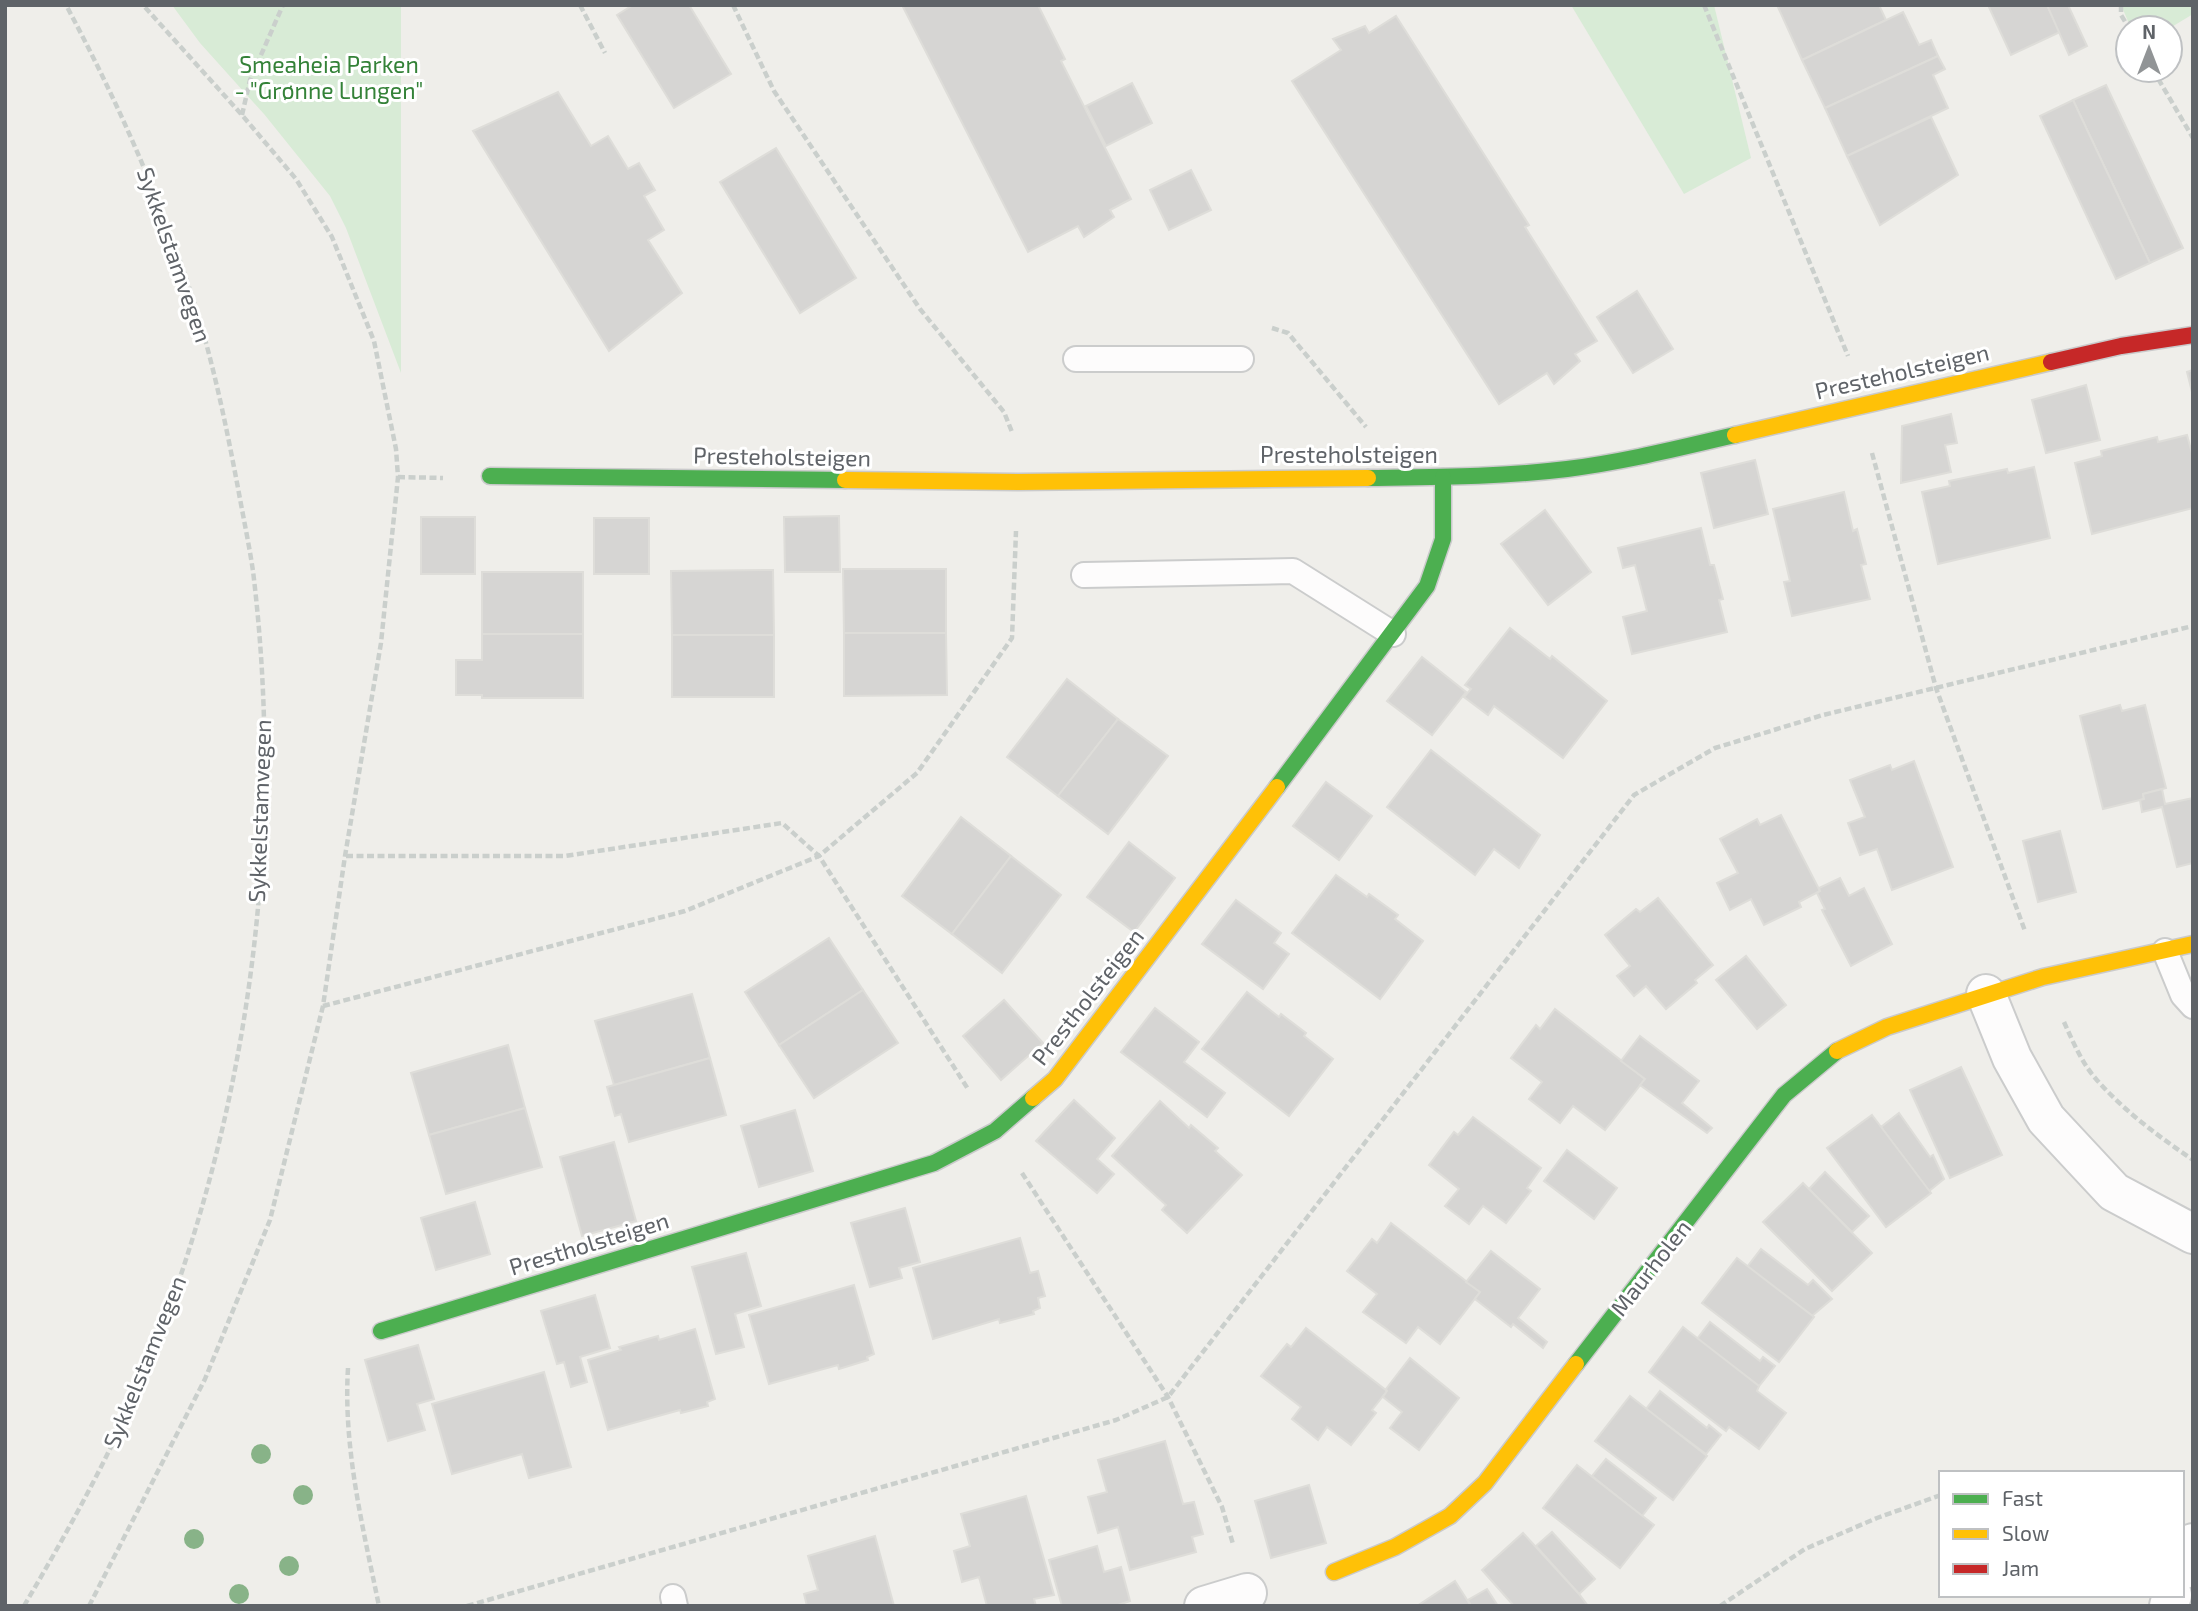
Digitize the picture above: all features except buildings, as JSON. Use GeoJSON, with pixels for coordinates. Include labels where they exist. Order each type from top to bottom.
{"type":"FeatureCollection","features":[{"type":"Feature","properties":{"kind":"street","name":"Presteholsteigen"},"geometry":{"type":"LineString","coordinates":[[490,476],[1018,482],[1443,477],[1565,469],[1648,456],[2122,346],[2193,335]]}},
{"type":"Feature","properties":{"kind":"street","name":"Prestholsteigen"},"geometry":{"type":"LineString","coordinates":[[381,1331],[934,1163],[995,1131],[1055,1079],[1427,586],[1443,539],[1443,477]]}},
{"type":"Feature","properties":{"kind":"street","name":"Maurholen"},"geometry":{"type":"LineString","coordinates":[[1335,1572],[1395,1547],[1450,1516],[1485,1483],[1784,1095],[1836,1052],[1887,1027],[1986,994],[2043,977],[2193,944]]}},
{"type":"Feature","properties":{"kind":"street"},"geometry":{"type":"LineString","coordinates":[[1986,994],[2012,1058],[2046,1119],[2114,1192],[2193,1234]]}},
{"type":"Feature","properties":{"kind":"street"},"geometry":{"type":"LineString","coordinates":[[2184,1565],[2193,1543]]}},
{"type":"Feature","properties":{"kind":"street"},"geometry":{"type":"LineString","coordinates":[[1204,1606],[1247,1593]]}},
{"type":"Feature","properties":{"kind":"lane"},"geometry":{"type":"LineString","coordinates":[[1076,359],[1241,359]]}},
{"type":"Feature","properties":{"kind":"lane"},"geometry":{"type":"LineString","coordinates":[[1084,575],[1293,571],[1393,634]]}},
{"type":"Feature","properties":{"kind":"lane"},"geometry":{"type":"LineString","coordinates":[[2165,951],[2183,995],[2193,1006]]}},
{"type":"Feature","properties":{"kind":"path","name":"Sykkelstamvegen"},"geometry":{"type":"LineString","coordinates":[[23,1606],[95,1480],[143,1377],[176,1291],[204,1204],[231,1093],[251,980],[263,844],[264,706],[252,569],[224,412],[194,301],[147,172],[66,5]]}},
{"type":"Feature","properties":{"kind":"path"},"geometry":{"type":"LineString","coordinates":[[89,1606],[205,1378],[270,1220],[323,1006],[381,643],[398,477],[396,449],[374,341],[332,237],[296,179],[143,5]]}},
{"type":"Feature","properties":{"kind":"path"},"geometry":{"type":"LineString","coordinates":[[242,115],[250,80],[283,5]]}},
{"type":"Feature","properties":{"kind":"path"},"geometry":{"type":"LineString","coordinates":[[580,5],[605,53]]}},
{"type":"Feature","properties":{"kind":"path"},"geometry":{"type":"LineString","coordinates":[[323,1006],[685,911],[818,856],[917,773],[1012,638],[1018,446],[1004,412],[920,309],[774,91],[733,5]]}},
{"type":"Feature","properties":{"kind":"path"},"geometry":{"type":"LineString","coordinates":[[1704,5],[1847,352],[1936,688],[2043,977],[2080,1056],[2096,1079],[2147,1129],[2193,1160]]}},
{"type":"Feature","properties":{"kind":"path"},"geometry":{"type":"LineString","coordinates":[[2161,84],[2193,138]]}},
{"type":"Feature","properties":{"kind":"path"},"geometry":{"type":"LineString","coordinates":[[1265,326],[1288,333],[1408,477]]}},
{"type":"Feature","properties":{"kind":"path"},"geometry":{"type":"LineString","coordinates":[[467,1606],[1116,1420],[1168,1397],[1634,795],[1716,748],[1823,715],[2193,626]]}},
{"type":"Feature","properties":{"kind":"path"},"geometry":{"type":"LineString","coordinates":[[345,856],[565,856],[782,823],[818,856],[1168,1397],[1222,1507],[1247,1593]]}},
{"type":"Feature","properties":{"kind":"path"},"geometry":{"type":"LineString","coordinates":[[349,1363],[347,1385],[354,1483],[379,1606]]}},
{"type":"Feature","properties":{"kind":"path"},"geometry":{"type":"LineString","coordinates":[[1720,1606],[1805,1549],[1877,1518],[1939,1496]]}},
{"type":"Feature","properties":{"kind":"green space","name":"Smeaheia Parken - \"Grønne Lungen\""},"geometry":{"type":"Polygon","coordinates":[[[172,5],[401,5],[401,373],[346,228],[330,196],[264,114],[200,43],[172,5]]]}},
{"type":"Feature","properties":{"kind":"green space"},"geometry":{"type":"Polygon","coordinates":[[[1571,5],[1714,5],[1751,158],[1684,194],[1571,5]]]}},
{"type":"Feature","properties":{"kind":"green space"},"geometry":{"type":"Polygon","coordinates":[[[2121,5],[2193,5],[2193,14],[2184,19],[2184,14],[2125,14],[2121,5]]]}},
{"type":"Feature","properties":{"kind":"traffic: fast"},"geometry":{"type":"LineString","coordinates":[[1368,478],[1542,472],[1630,459],[1735,435]]}},
{"type":"Feature","properties":{"kind":"traffic: fast"},"geometry":{"type":"LineString","coordinates":[[490,476],[845,480]]}},
{"type":"Feature","properties":{"kind":"traffic: fast"},"geometry":{"type":"LineString","coordinates":[[1277,787],[1427,586],[1443,539],[1443,477]]}},
{"type":"Feature","properties":{"kind":"traffic: fast"},"geometry":{"type":"LineString","coordinates":[[1576,1364],[1784,1095],[1837,1051]]}},
{"type":"Feature","properties":{"kind":"traffic: fast"},"geometry":{"type":"LineString","coordinates":[[381,1331],[934,1163],[995,1131],[1033,1098]]}},
{"type":"Feature","properties":{"kind":"traffic: slow"},"geometry":{"type":"LineString","coordinates":[[1735,435],[2051,362]]}},
{"type":"Feature","properties":{"kind":"traffic: slow"},"geometry":{"type":"LineString","coordinates":[[845,480],[1018,482],[1368,478]]}},
{"type":"Feature","properties":{"kind":"traffic: slow"},"geometry":{"type":"LineString","coordinates":[[1033,1098],[1055,1079],[1277,787]]}},
{"type":"Feature","properties":{"kind":"traffic: slow"},"geometry":{"type":"LineString","coordinates":[[1837,1051],[1887,1027],[2043,977],[2193,944]]}},
{"type":"Feature","properties":{"kind":"traffic: slow"},"geometry":{"type":"LineString","coordinates":[[1334,1572],[1395,1547],[1450,1516],[1485,1483],[1576,1364]]}},
{"type":"Feature","properties":{"kind":"traffic: jam"},"geometry":{"type":"LineString","coordinates":[[2051,362],[2121,346],[2193,335]]}}]}
